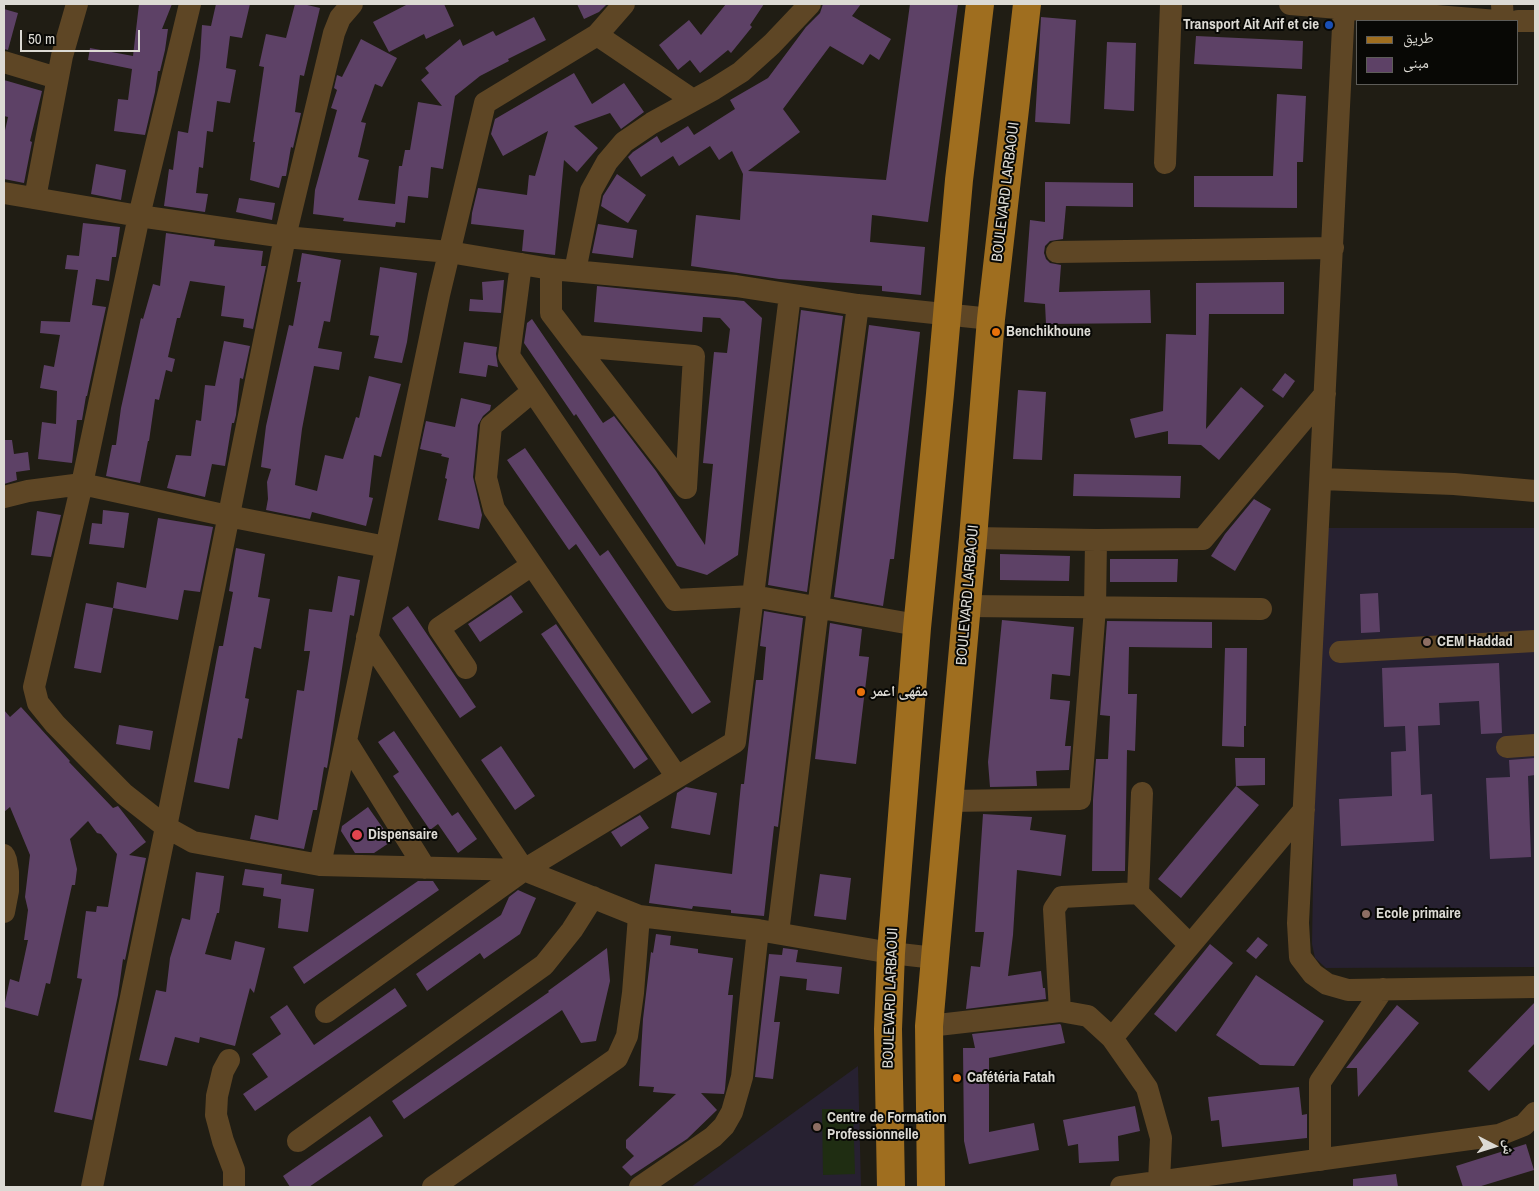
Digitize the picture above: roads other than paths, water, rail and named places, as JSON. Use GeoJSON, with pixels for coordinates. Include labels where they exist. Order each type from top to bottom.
{"type":"FeatureCollection","features":[{"type":"Feature","properties":{"kind":"main road","name":"BOULEVARD LARBAOUI"},"geometry":{"type":"LineString","coordinates":[[891,1187],[888,1029],[891,953],[917,625],[940,404],[946,315],[959,180],[980,4]]}},
{"type":"Feature","properties":{"kind":"main road","name":"BOULEVARD LARBAOUI"},"geometry":{"type":"LineString","coordinates":[[932,1187],[929,1026],[991,319],[1028,4]]}},
{"type":"Feature","properties":{"kind":"street"},"geometry":{"type":"LineString","coordinates":[[35,198],[57,78],[76,4]]}},
{"type":"Feature","properties":{"kind":"street"},"geometry":{"type":"LineString","coordinates":[[190,4],[139,216],[82,484],[34,687],[38,703],[55,724],[124,794],[166,827],[193,842],[320,865],[524,870],[639,916],[768,931],[891,953],[935,958]]}},
{"type":"Feature","properties":{"kind":"street"},"geometry":{"type":"LineString","coordinates":[[92,1187],[285,237],[334,33],[340,18],[352,4]]}},
{"type":"Feature","properties":{"kind":"street"},"geometry":{"type":"LineString","coordinates":[[320,865],[449,252],[486,103],[597,36],[624,4]]}},
{"type":"Feature","properties":{"kind":"street"},"geometry":{"type":"LineString","coordinates":[[575,271],[591,191],[607,162],[624,142],[652,122],[741,72],[772,44],[810,4]]}},
{"type":"Feature","properties":{"kind":"street"},"geometry":{"type":"LineString","coordinates":[[1165,163],[1171,4]]}},
{"type":"Feature","properties":{"kind":"street"},"geometry":{"type":"LineString","coordinates":[[1290,4],[1485,20]]}},
{"type":"Feature","properties":{"kind":"street"},"geometry":{"type":"LineString","coordinates":[[1502,4],[1503,20]]}},
{"type":"Feature","properties":{"kind":"street"},"geometry":{"type":"LineString","coordinates":[[1344,8],[1298,923],[1300,957],[1313,974],[1327,984],[1348,990],[1535,986]]}},
{"type":"Feature","properties":{"kind":"street"},"geometry":{"type":"LineString","coordinates":[[1519,21],[1535,21]]}},
{"type":"Feature","properties":{"kind":"street"},"geometry":{"type":"LineString","coordinates":[[597,36],[693,100]]}},
{"type":"Feature","properties":{"kind":"street"},"geometry":{"type":"LineString","coordinates":[[4,62],[57,78]]}},
{"type":"Feature","properties":{"kind":"street"},"geometry":{"type":"LineString","coordinates":[[4,193],[139,216],[285,237],[449,252],[551,269],[736,286],[858,305],[991,319]]}},
{"type":"Feature","properties":{"kind":"street"},"geometry":{"type":"LineString","coordinates":[[1057,252],[1333,248]]}},
{"type":"Feature","properties":{"kind":"street"},"geometry":{"type":"LineString","coordinates":[[521,264],[509,356],[675,600],[753,596],[917,625]]}},
{"type":"Feature","properties":{"kind":"street"},"geometry":{"type":"LineString","coordinates":[[551,269],[551,313],[576,346],[667,464],[686,488],[694,356],[576,346]]}},
{"type":"Feature","properties":{"kind":"street"},"geometry":{"type":"LineString","coordinates":[[326,1012],[524,870],[735,742],[790,295]]}},
{"type":"Feature","properties":{"kind":"street"},"geometry":{"type":"LineString","coordinates":[[640,1187],[712,1137],[724,1126],[732,1112],[742,1077],[768,931],[818,608],[858,305]]}},
{"type":"Feature","properties":{"kind":"street"},"geometry":{"type":"LineString","coordinates":[[532,391],[491,426],[491,442],[486,478],[494,509],[677,777]]}},
{"type":"Feature","properties":{"kind":"street"},"geometry":{"type":"LineString","coordinates":[[973,538],[1203,539],[1325,394]]}},
{"type":"Feature","properties":{"kind":"street"},"geometry":{"type":"LineString","coordinates":[[1321,480],[1454,484],[1535,490]]}},
{"type":"Feature","properties":{"kind":"street"},"geometry":{"type":"LineString","coordinates":[[4,497],[28,491],[82,484],[228,516],[386,547]]}},
{"type":"Feature","properties":{"kind":"street"},"geometry":{"type":"LineString","coordinates":[[949,801],[1080,799],[1095,608],[1096,540]]}},
{"type":"Feature","properties":{"kind":"street"},"geometry":{"type":"LineString","coordinates":[[466,668],[438,628],[532,565]]}},
{"type":"Feature","properties":{"kind":"street"},"geometry":{"type":"LineString","coordinates":[[967,606],[1261,609]]}},
{"type":"Feature","properties":{"kind":"street"},"geometry":{"type":"LineString","coordinates":[[367,637],[524,870]]}},
{"type":"Feature","properties":{"kind":"street"},"geometry":{"type":"LineString","coordinates":[[1340,652],[1535,641]]}},
{"type":"Feature","properties":{"kind":"street"},"geometry":{"type":"LineString","coordinates":[[346,741],[424,868]]}},
{"type":"Feature","properties":{"kind":"street"},"geometry":{"type":"LineString","coordinates":[[1507,746],[1535,745]]}},
{"type":"Feature","properties":{"kind":"street"},"geometry":{"type":"LineString","coordinates":[[1142,794],[1138,893],[1190,945]]}},
{"type":"Feature","properties":{"kind":"street"},"geometry":{"type":"LineString","coordinates":[[1112,1038],[1304,810]]}},
{"type":"Feature","properties":{"kind":"street"},"geometry":{"type":"LineString","coordinates":[[4,855],[8,881],[4,912]]}},
{"type":"Feature","properties":{"kind":"street"},"geometry":{"type":"LineString","coordinates":[[1060,1011],[1054,909],[1062,897],[1138,893]]}},
{"type":"Feature","properties":{"kind":"street"},"geometry":{"type":"LineString","coordinates":[[298,1141],[544,965],[572,930],[593,898]]}},
{"type":"Feature","properties":{"kind":"street"},"geometry":{"type":"LineString","coordinates":[[434,1187],[617,1058],[627,1036],[633,994],[639,916]]}},
{"type":"Feature","properties":{"kind":"street"},"geometry":{"type":"LineString","coordinates":[[1320,1160],[1320,1082],[1383,989]]}},
{"type":"Feature","properties":{"kind":"street"},"geometry":{"type":"LineString","coordinates":[[929,1026],[1060,1011],[1088,1016],[1112,1038],[1147,1088],[1161,1138],[1159,1182]]}},
{"type":"Feature","properties":{"kind":"street"},"geometry":{"type":"LineString","coordinates":[[229,1060],[223,1071],[217,1096],[216,1115],[223,1142],[234,1170],[234,1187]]}},
{"type":"Feature","properties":{"kind":"street"},"geometry":{"type":"LineString","coordinates":[[1121,1187],[1499,1135],[1524,1125],[1535,1113]]}},
{"type":"Feature","properties":{"kind":"place","name":"Transport Ait Arif et cie"},"geometry":{"type":"Point","coordinates":[1329,25]}},
{"type":"Feature","properties":{"kind":"place","name":"Benchikhoune"},"geometry":{"type":"Point","coordinates":[996,332]}},
{"type":"Feature","properties":{"kind":"place","name":"CEM Haddad"},"geometry":{"type":"Point","coordinates":[1427,642]}},
{"type":"Feature","properties":{"kind":"place","name":"مقهى اعمر"},"geometry":{"type":"Point","coordinates":[861,692]}},
{"type":"Feature","properties":{"kind":"place","name":"Dispensaire"},"geometry":{"type":"Point","coordinates":[357,835]}},
{"type":"Feature","properties":{"kind":"place","name":"Ecole primaire"},"geometry":{"type":"Point","coordinates":[1366,914]}},
{"type":"Feature","properties":{"kind":"place","name":"Cafétéria Fatah"},"geometry":{"type":"Point","coordinates":[957,1078]}},
{"type":"Feature","properties":{"kind":"place","name":"Centre de Formation Professionnelle"},"geometry":{"type":"Point","coordinates":[817,1127]}}]}
